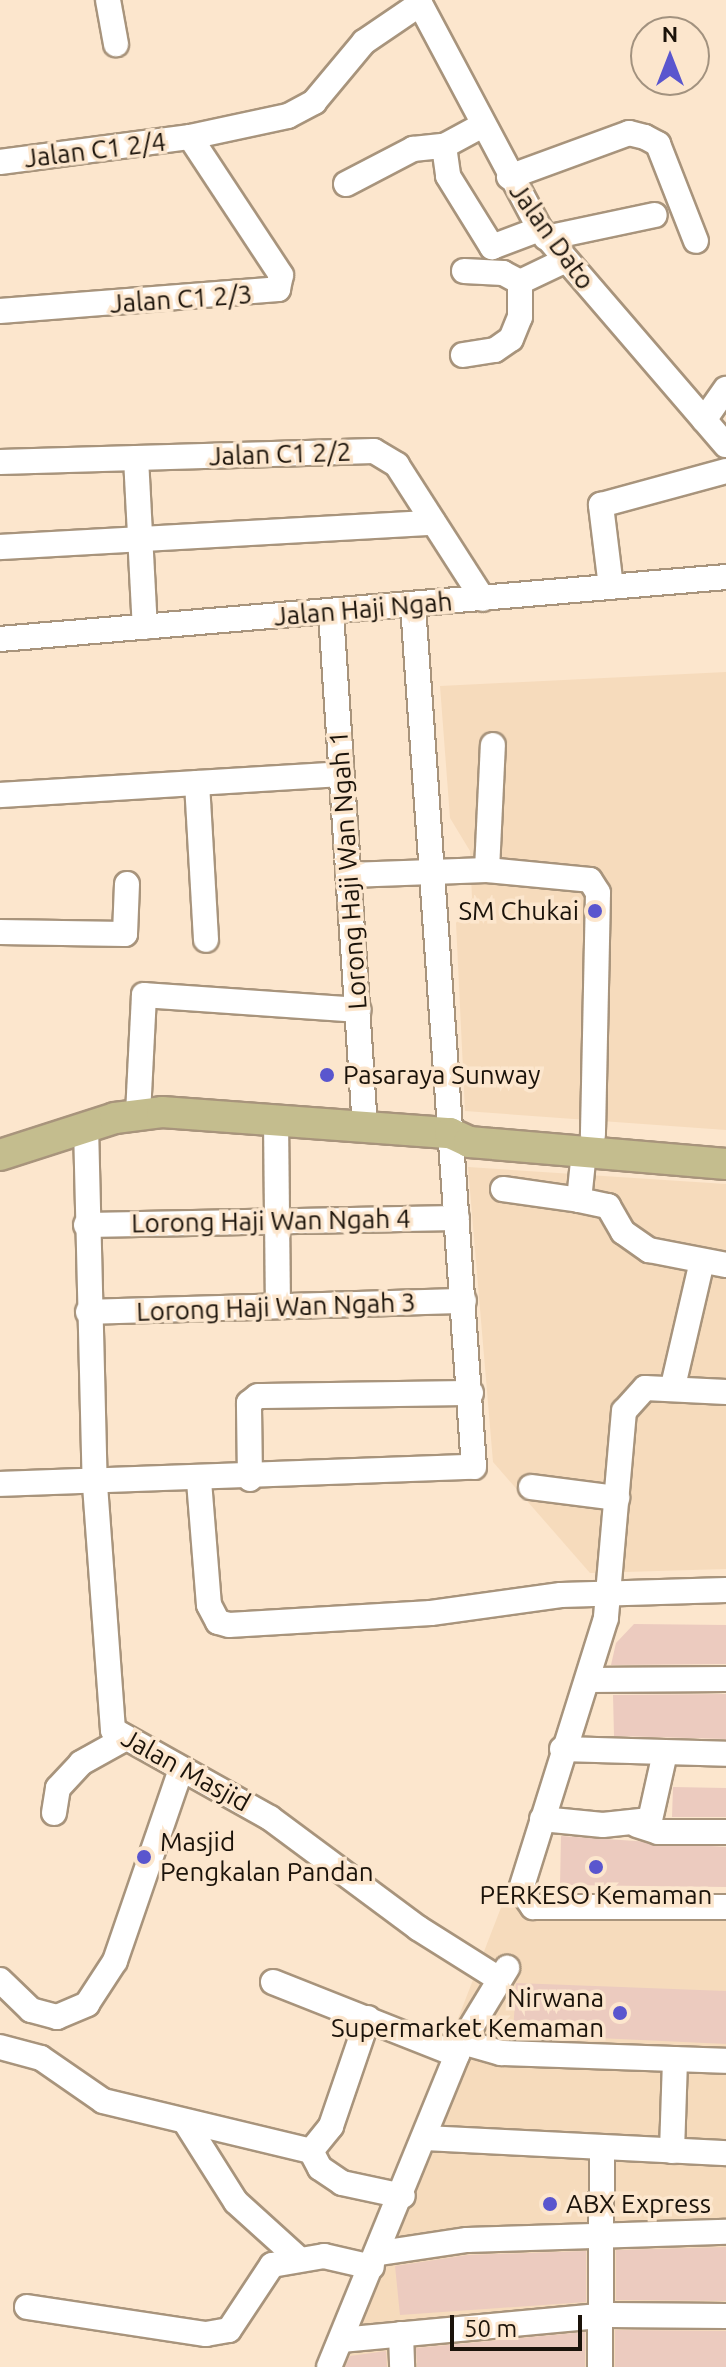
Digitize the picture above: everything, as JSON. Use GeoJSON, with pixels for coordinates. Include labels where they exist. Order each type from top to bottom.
{"type":"FeatureCollection","features":[{"type":"Feature","properties":{"kind":"main road"},"geometry":{"type":"LineString","coordinates":[[0,1155],[86,1126],[138,1114],[276,1119],[450,1133],[470,1125],[726,1164]]}},
{"type":"Feature","properties":{"kind":"main road"},"geometry":{"type":"LineString","coordinates":[[588,1143],[726,1146]]}},
{"type":"Feature","properties":{"kind":"street"},"geometry":{"type":"LineString","coordinates":[[108,0],[116,44]]}},
{"type":"Feature","properties":{"kind":"street","name":"Jalan Dato"},"geometry":{"type":"LineString","coordinates":[[419,2],[481,126],[543,233],[726,445]]}},
{"type":"Feature","properties":{"kind":"street","name":"Jalan C1 2/4"},"geometry":{"type":"LineString","coordinates":[[0,162],[190,137],[301,110],[364,42],[419,2]]}},
{"type":"Feature","properties":{"kind":"street"},"geometry":{"type":"LineString","coordinates":[[346,184],[424,144],[444,146],[481,126]]}},
{"type":"Feature","properties":{"kind":"street"},"geometry":{"type":"LineString","coordinates":[[509,177],[629,133],[645,137],[658,144],[696,241]]}},
{"type":"Feature","properties":{"kind":"street","name":"Jalan C1 2/3"},"geometry":{"type":"LineString","coordinates":[[0,311],[278,289],[281,275],[190,137]]}},
{"type":"Feature","properties":{"kind":"street"},"geometry":{"type":"LineString","coordinates":[[444,146],[448,176],[492,247],[543,233],[655,215]]}},
{"type":"Feature","properties":{"kind":"street"},"geometry":{"type":"LineString","coordinates":[[520,282],[564,261]]}},
{"type":"Feature","properties":{"kind":"street"},"geometry":{"type":"LineString","coordinates":[[464,271],[503,273],[520,282]]}},
{"type":"Feature","properties":{"kind":"street"},"geometry":{"type":"LineString","coordinates":[[463,355],[495,350],[511,339],[520,317],[520,282]]}},
{"type":"Feature","properties":{"kind":"street"},"geometry":{"type":"LineString","coordinates":[[704,420],[726,389]]}},
{"type":"Feature","properties":{"kind":"street","name":"Jalan C1 2/2"},"geometry":{"type":"LineString","coordinates":[[0,462],[374,451],[397,465],[483,599]]}},
{"type":"Feature","properties":{"kind":"street"},"geometry":{"type":"LineString","coordinates":[[136,458],[145,627]]}},
{"type":"Feature","properties":{"kind":"street"},"geometry":{"type":"LineString","coordinates":[[611,587],[601,505],[726,471]]}},
{"type":"Feature","properties":{"kind":"street"},"geometry":{"type":"LineString","coordinates":[[0,547],[433,523]]}},
{"type":"Feature","properties":{"kind":"street","name":"Jalan Haji Ngah"},"geometry":{"type":"LineString","coordinates":[[0,639],[726,577]]}},
{"type":"Feature","properties":{"kind":"street"},"geometry":{"type":"LineString","coordinates":[[0,1484],[95,1485],[469,1471],[476,1460],[413,606]]}},
{"type":"Feature","properties":{"kind":"street","name":"Lorong Haji Wan Ngah 1"},"geometry":{"type":"LineString","coordinates":[[331,613],[365,1127]]}},
{"type":"Feature","properties":{"kind":"street"},"geometry":{"type":"LineString","coordinates":[[487,870],[493,745]]}},
{"type":"Feature","properties":{"kind":"street"},"geometry":{"type":"LineString","coordinates":[[0,795],[341,774]]}},
{"type":"Feature","properties":{"kind":"street"},"geometry":{"type":"LineString","coordinates":[[197,783],[206,940]]}},
{"type":"Feature","properties":{"kind":"street"},"geometry":{"type":"LineString","coordinates":[[349,875],[431,870],[576,874],[598,893],[588,1143],[579,1200]]}},
{"type":"Feature","properties":{"kind":"street"},"geometry":{"type":"LineString","coordinates":[[0,932],[125,934],[127,884]]}},
{"type":"Feature","properties":{"kind":"street"},"geometry":{"type":"LineString","coordinates":[[138,1114],[144,995],[358,1010]]}},
{"type":"Feature","properties":{"kind":"street"},"geometry":{"type":"LineString","coordinates":[[276,1119],[278,1306]]}},
{"type":"Feature","properties":{"kind":"street"},"geometry":{"type":"LineString","coordinates":[[54,1813],[58,1788],[118,1731],[95,1485],[88,1312],[86,1126]]}},
{"type":"Feature","properties":{"kind":"street"},"geometry":{"type":"LineString","coordinates":[[503,1189],[608,1206],[633,1243],[726,1265]]}},
{"type":"Feature","properties":{"kind":"street","name":"Lorong Haji Wan Ngah 4"},"geometry":{"type":"LineString","coordinates":[[86,1225],[457,1218]]}},
{"type":"Feature","properties":{"kind":"street"},"geometry":{"type":"LineString","coordinates":[[673,1386],[702,1261]]}},
{"type":"Feature","properties":{"kind":"street","name":"Lorong Haji Wan Ngah 3"},"geometry":{"type":"LineString","coordinates":[[88,1312],[464,1301]]}},
{"type":"Feature","properties":{"kind":"street"},"geometry":{"type":"LineString","coordinates":[[726,1392],[673,1386],[645,1388],[624,1411],[610,1592],[588,1680],[562,1749],[542,1819],[523,1901],[533,1907],[726,1907]]}},
{"type":"Feature","properties":{"kind":"street"},"geometry":{"type":"LineString","coordinates":[[250,1479],[249,1403],[258,1396],[471,1393]]}},
{"type":"Feature","properties":{"kind":"street"},"geometry":{"type":"LineString","coordinates":[[199,1481],[209,1605],[218,1622],[229,1625],[431,1613],[610,1592],[726,1590]]}},
{"type":"Feature","properties":{"kind":"street"},"geometry":{"type":"LineString","coordinates":[[531,1487],[617,1498]]}},
{"type":"Feature","properties":{"kind":"street"},"geometry":{"type":"LineString","coordinates":[[588,1680],[726,1679]]}},
{"type":"Feature","properties":{"kind":"street","name":"Jalan Masjid"},"geometry":{"type":"LineString","coordinates":[[118,1731],[270,1818],[418,1928],[503,1974],[460,2048]]}},
{"type":"Feature","properties":{"kind":"street"},"geometry":{"type":"LineString","coordinates":[[562,1749],[726,1754]]}},
{"type":"Feature","properties":{"kind":"street"},"geometry":{"type":"LineString","coordinates":[[637,1825],[656,1812],[665,1753]]}},
{"type":"Feature","properties":{"kind":"street"},"geometry":{"type":"LineString","coordinates":[[0,1980],[31,2010],[57,2017],[87,2004],[115,1961],[181,1769]]}},
{"type":"Feature","properties":{"kind":"street"},"geometry":{"type":"LineString","coordinates":[[542,1819],[637,1825],[658,1832],[726,1832]]}},
{"type":"Feature","properties":{"kind":"street"},"geometry":{"type":"LineString","coordinates":[[273,1982],[460,2048],[501,2053],[726,2061]]}},
{"type":"Feature","properties":{"kind":"street"},"geometry":{"type":"LineString","coordinates":[[41,2058],[57,2017]]}},
{"type":"Feature","properties":{"kind":"street"},"geometry":{"type":"LineString","coordinates":[[0,2047],[41,2058],[103,2101],[311,2151],[323,2144],[342,2099],[368,2018]]}},
{"type":"Feature","properties":{"kind":"street"},"geometry":{"type":"LineString","coordinates":[[329,2367],[427,2138],[460,2048]]}},
{"type":"Feature","properties":{"kind":"street"},"geometry":{"type":"LineString","coordinates":[[672,2151],[675,2059]]}},
{"type":"Feature","properties":{"kind":"street"},"geometry":{"type":"LineString","coordinates":[[186,2123],[236,2202],[298,2258]]}},
{"type":"Feature","properties":{"kind":"street"},"geometry":{"type":"LineString","coordinates":[[427,2138],[726,2153]]}},
{"type":"Feature","properties":{"kind":"street"},"geometry":{"type":"LineString","coordinates":[[600,2367],[597,2316],[602,2147]]}},
{"type":"Feature","properties":{"kind":"street"},"geometry":{"type":"LineString","coordinates":[[311,2151],[320,2168],[342,2183],[403,2196]]}},
{"type":"Feature","properties":{"kind":"street"},"geometry":{"type":"LineString","coordinates":[[27,2307],[206,2334],[229,2330],[272,2265],[298,2258],[376,2260],[467,2240],[726,2232]]}},
{"type":"Feature","properties":{"kind":"street"},"geometry":{"type":"LineString","coordinates":[[341,2340],[597,2316],[726,2316]]}},
{"type":"Feature","properties":{"kind":"street"},"geometry":{"type":"LineString","coordinates":[[401,2334],[402,2367]]}},
{"type":"Feature","properties":{"kind":"shaded area","name":"SM Chukai"},"geometry":{"type":"Polygon","coordinates":[[[726,672],[726,1130],[465,1111],[456,923],[472,898],[470,851],[450,818],[440,686],[726,672]]]}},
{"type":"Feature","properties":{"kind":"shaded area"},"geometry":{"type":"Polygon","coordinates":[[[468,1167],[726,1184],[726,1569],[590,1573],[493,1462],[468,1167]]]}},
{"type":"Feature","properties":{"kind":"shaded area"},"geometry":{"type":"Polygon","coordinates":[[[502,1905],[726,1908],[726,2367],[317,2367],[347,2305],[502,1905]]]}},
{"type":"Feature","properties":{"kind":"building"},"geometry":{"type":"Polygon","coordinates":[[[634,1624],[726,1625],[726,1664],[611,1665],[616,1643],[634,1624]]]}},
{"type":"Feature","properties":{"kind":"building"},"geometry":{"type":"Polygon","coordinates":[[[726,1694],[726,1739],[614,1736],[613,1695],[726,1694]]]}},
{"type":"Feature","properties":{"kind":"building"},"geometry":{"type":"Polygon","coordinates":[[[673,1787],[726,1788],[726,1817],[672,1817],[673,1787]]]}},
{"type":"Feature","properties":{"kind":"building"},"geometry":{"type":"Polygon","coordinates":[[[561,1836],[726,1847],[726,1887],[560,1885],[561,1836]]]}},
{"type":"Feature","properties":{"kind":"building","name":"Nirwana Supermarket Kemaman"},"geometry":{"type":"Polygon","coordinates":[[[516,1983],[726,1991],[726,2044],[513,2034],[516,1983]]]}},
{"type":"Feature","properties":{"kind":"building"},"geometry":{"type":"Polygon","coordinates":[[[726,2247],[726,2301],[616,2300],[616,2250],[726,2247]]]}},
{"type":"Feature","properties":{"kind":"building"},"geometry":{"type":"Polygon","coordinates":[[[586,2251],[586,2302],[400,2315],[395,2266],[468,2255],[586,2251]]]}},
{"type":"Feature","properties":{"kind":"building"},"geometry":{"type":"Polygon","coordinates":[[[615,2330],[726,2331],[726,2367],[615,2367],[615,2330]]]}},
{"type":"Feature","properties":{"kind":"building"},"geometry":{"type":"Polygon","coordinates":[[[585,2332],[585,2367],[417,2367],[416,2348],[585,2332]]]}},
{"type":"Feature","properties":{"kind":"building"},"geometry":{"type":"Polygon","coordinates":[[[386,2351],[387,2367],[345,2367],[350,2356],[386,2351]]]}},
{"type":"Feature","properties":{"kind":"place","name":"SM Chukai"},"geometry":{"type":"Point","coordinates":[595,911]}},
{"type":"Feature","properties":{"kind":"place","name":"Pasaraya Sunway"},"geometry":{"type":"Point","coordinates":[327,1075]}},
{"type":"Feature","properties":{"kind":"place","name":"Masjid Pengkalan Pandan"},"geometry":{"type":"Point","coordinates":[144,1857]}},
{"type":"Feature","properties":{"kind":"place","name":"PERKESO Kemaman"},"geometry":{"type":"Point","coordinates":[596,1867]}},
{"type":"Feature","properties":{"kind":"place","name":"Nirwana Supermarket Kemaman"},"geometry":{"type":"Point","coordinates":[620,2013]}},
{"type":"Feature","properties":{"kind":"place","name":"ABX Express"},"geometry":{"type":"Point","coordinates":[550,2204]}}]}
